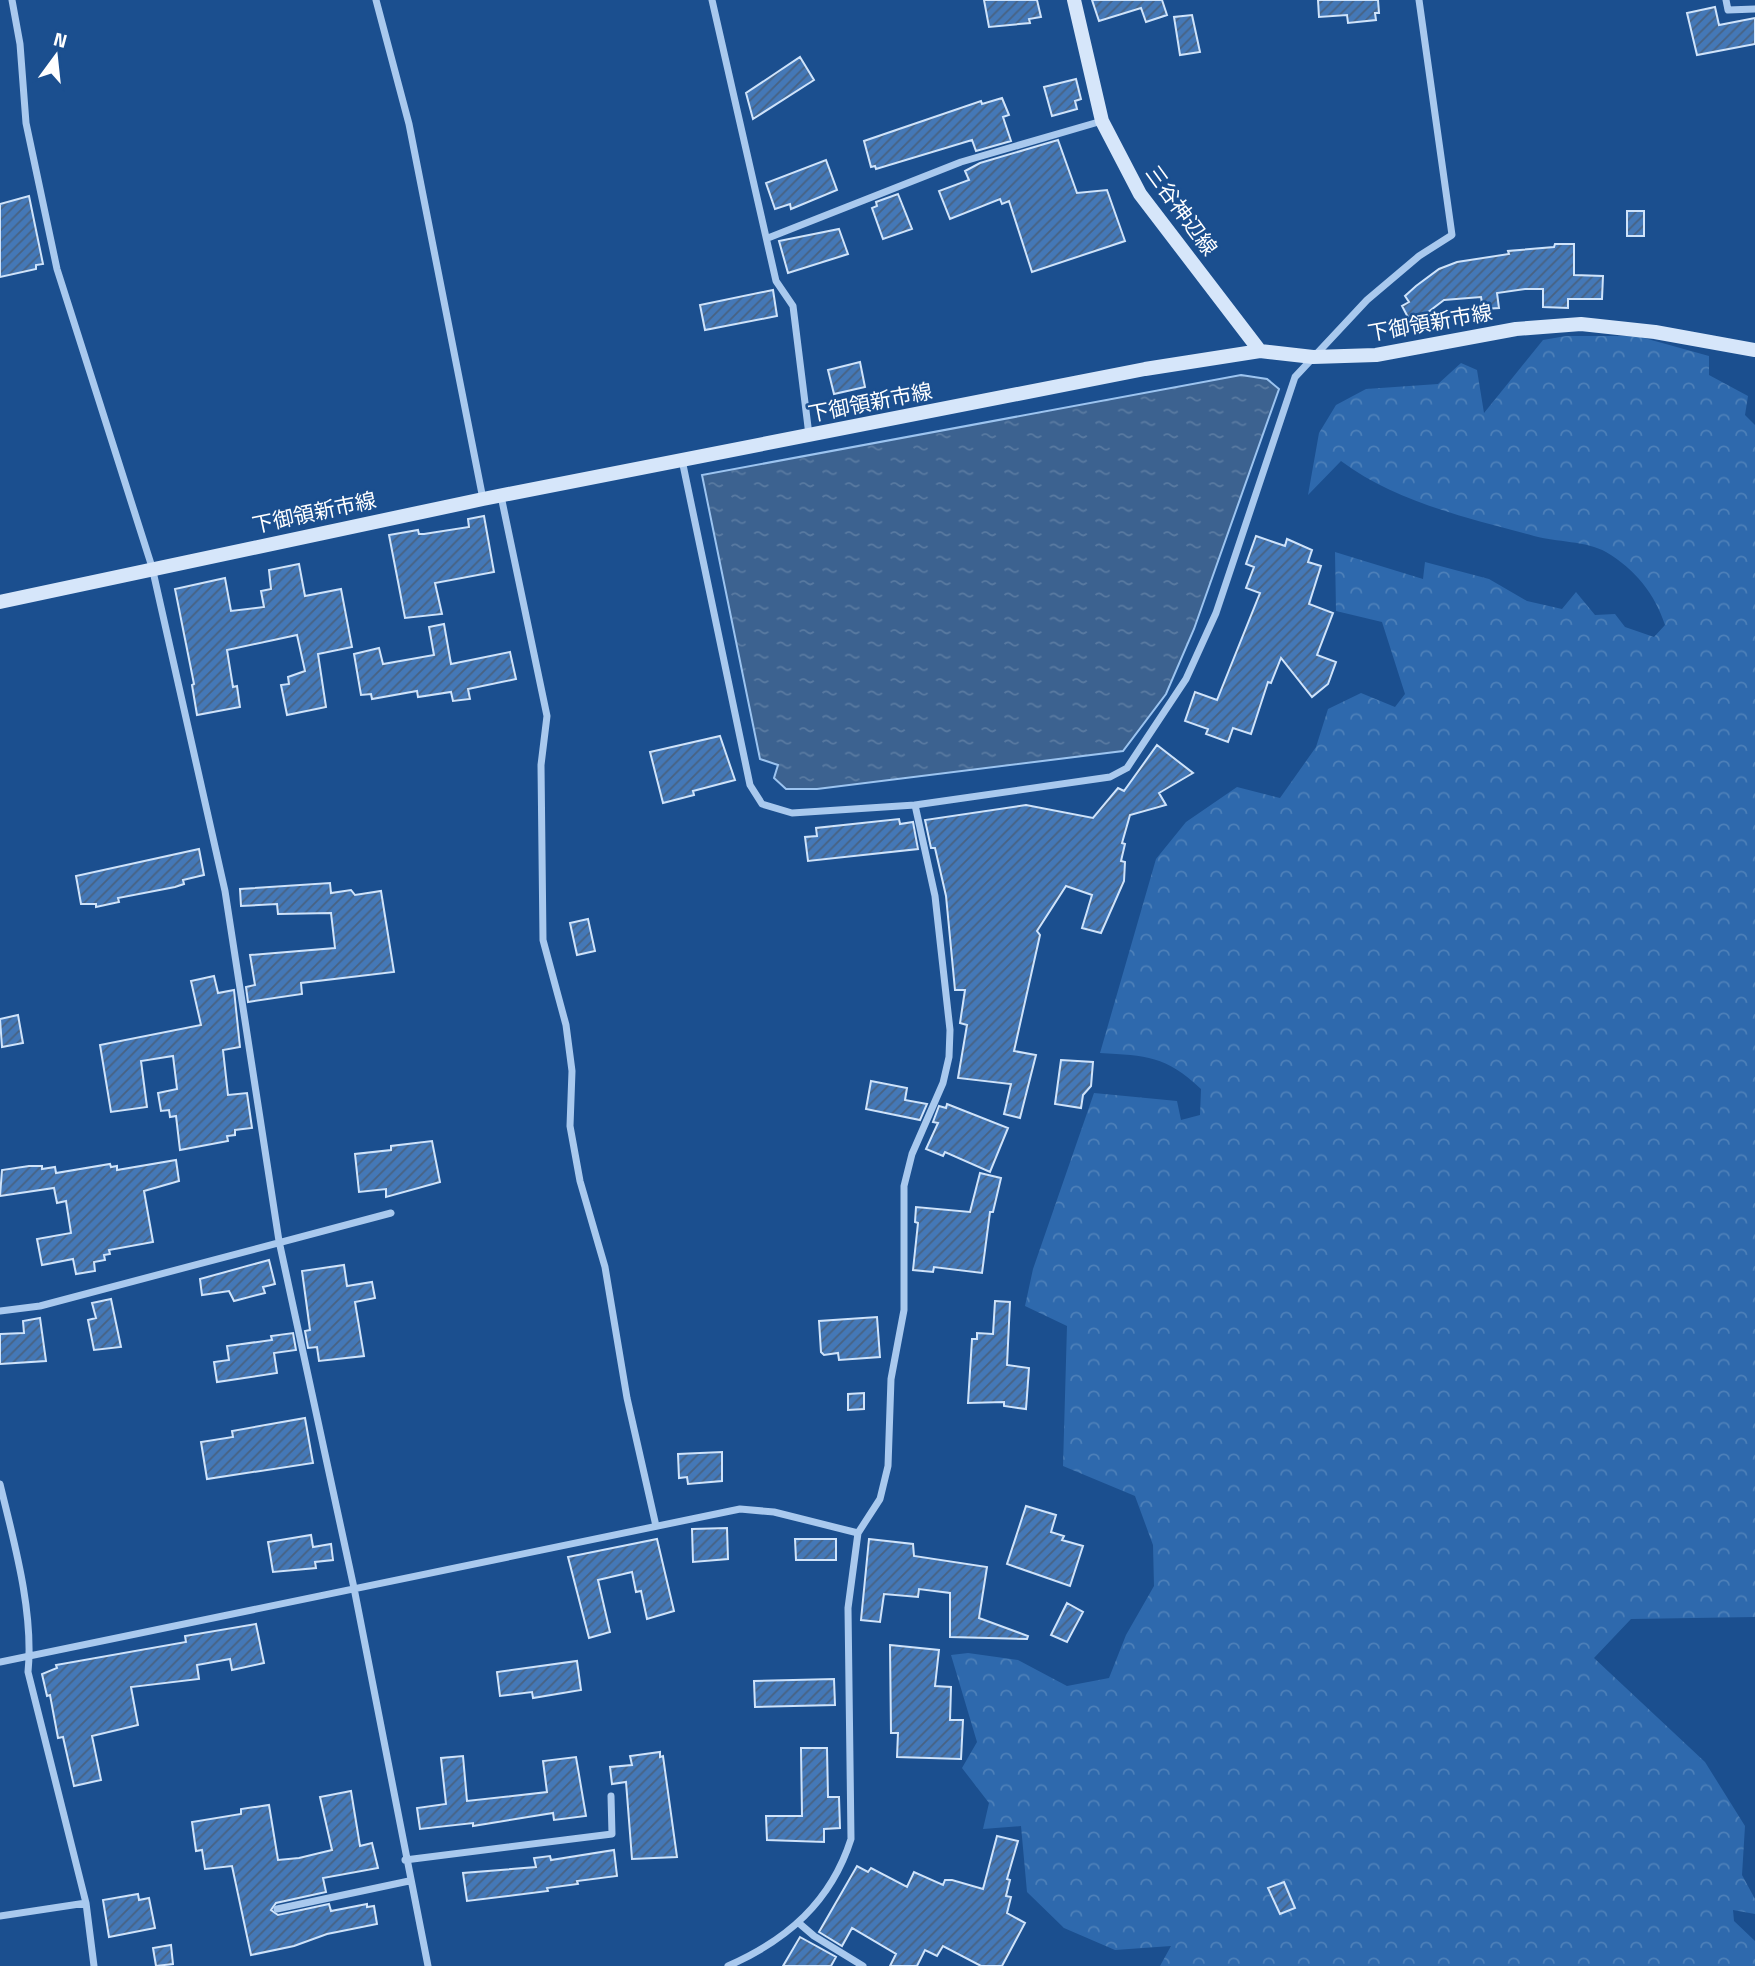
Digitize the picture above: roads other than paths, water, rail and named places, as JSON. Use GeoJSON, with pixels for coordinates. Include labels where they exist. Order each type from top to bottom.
{"type":"FeatureCollection","features":[{"type":"Feature","properties":{"kind":"main road","name":"三谷神辺線"},"geometry":{"type":"LineString","coordinates":[[1074,0],[1102,121],[1140,194],[1261,351]]}},
{"type":"Feature","properties":{"kind":"main road","name":"下御領新市線"},"geometry":{"type":"LineString","coordinates":[[0,602],[152,567],[483,499],[1145,369],[1261,351],[1313,357],[1376,355],[1516,329],[1581,324],[1655,332],[1755,350]]}},
{"type":"Feature","properties":{"kind":"street"},"geometry":{"type":"LineString","coordinates":[[12,0],[20,44],[26,123],[57,268],[152,567],[225,891],[279,1241],[354,1588],[409,1881],[428,1966]]}},
{"type":"Feature","properties":{"kind":"street"},"geometry":{"type":"LineString","coordinates":[[376,0],[409,124],[483,499]]}},
{"type":"Feature","properties":{"kind":"street"},"geometry":{"type":"LineString","coordinates":[[712,0],[776,281],[793,306],[808,435]]}},
{"type":"Feature","properties":{"kind":"street"},"geometry":{"type":"LineString","coordinates":[[682,460],[750,785],[762,804],[792,813],[915,805],[1110,776],[1127,768],[1186,679],[1211,624],[1295,377],[1367,300],[1419,256],[1452,234],[1419,0]]}},
{"type":"Feature","properties":{"kind":"street"},"geometry":{"type":"LineString","coordinates":[[1726,0],[1728,10],[1755,9]]}},
{"type":"Feature","properties":{"kind":"street"},"geometry":{"type":"LineString","coordinates":[[768,237],[961,162],[1102,121]]}},
{"type":"Feature","properties":{"kind":"street"},"geometry":{"type":"LineString","coordinates":[[501,496],[547,716],[541,765],[543,940],[566,1024],[572,1071],[570,1126],[580,1181],[605,1267],[627,1398],[656,1526]]}},
{"type":"Feature","properties":{"kind":"street"},"geometry":{"type":"LineString","coordinates":[[728,1966],[756,1953],[800,1924],[845,1860],[851,1839],[848,1608],[858,1534],[880,1499],[888,1466],[891,1379],[904,1310],[904,1186],[912,1154],[939,1093],[950,1058],[950,1030],[935,896],[915,805]]}},
{"type":"Feature","properties":{"kind":"street"},"geometry":{"type":"LineString","coordinates":[[0,1311],[40,1306],[249,1253],[279,1241],[391,1213]]}},
{"type":"Feature","properties":{"kind":"street"},"geometry":{"type":"LineString","coordinates":[[0,1484],[19,1561],[29,1656],[28,1672],[86,1903],[94,1966]]}},
{"type":"Feature","properties":{"kind":"street"},"geometry":{"type":"LineString","coordinates":[[0,1662],[740,1509],[775,1512],[858,1534]]}},
{"type":"Feature","properties":{"kind":"street"},"geometry":{"type":"LineString","coordinates":[[405,1860],[612,1834],[611,1796]]}},
{"type":"Feature","properties":{"kind":"street"},"geometry":{"type":"LineString","coordinates":[[277,1909],[409,1881]]}},
{"type":"Feature","properties":{"kind":"street"},"geometry":{"type":"LineString","coordinates":[[0,1916],[86,1903]]}},
{"type":"Feature","properties":{"kind":"street"},"geometry":{"type":"LineString","coordinates":[[800,1924],[814,1936],[863,1966]]}},
{"type":"Feature","properties":{"kind":"water"},"geometry":{"type":"Polygon","coordinates":[[[1241,375],[1267,379],[1279,389],[1194,629],[1166,694],[1123,751],[817,789],[786,789],[774,778],[778,765],[760,759],[702,475],[1241,375]]]}}]}
